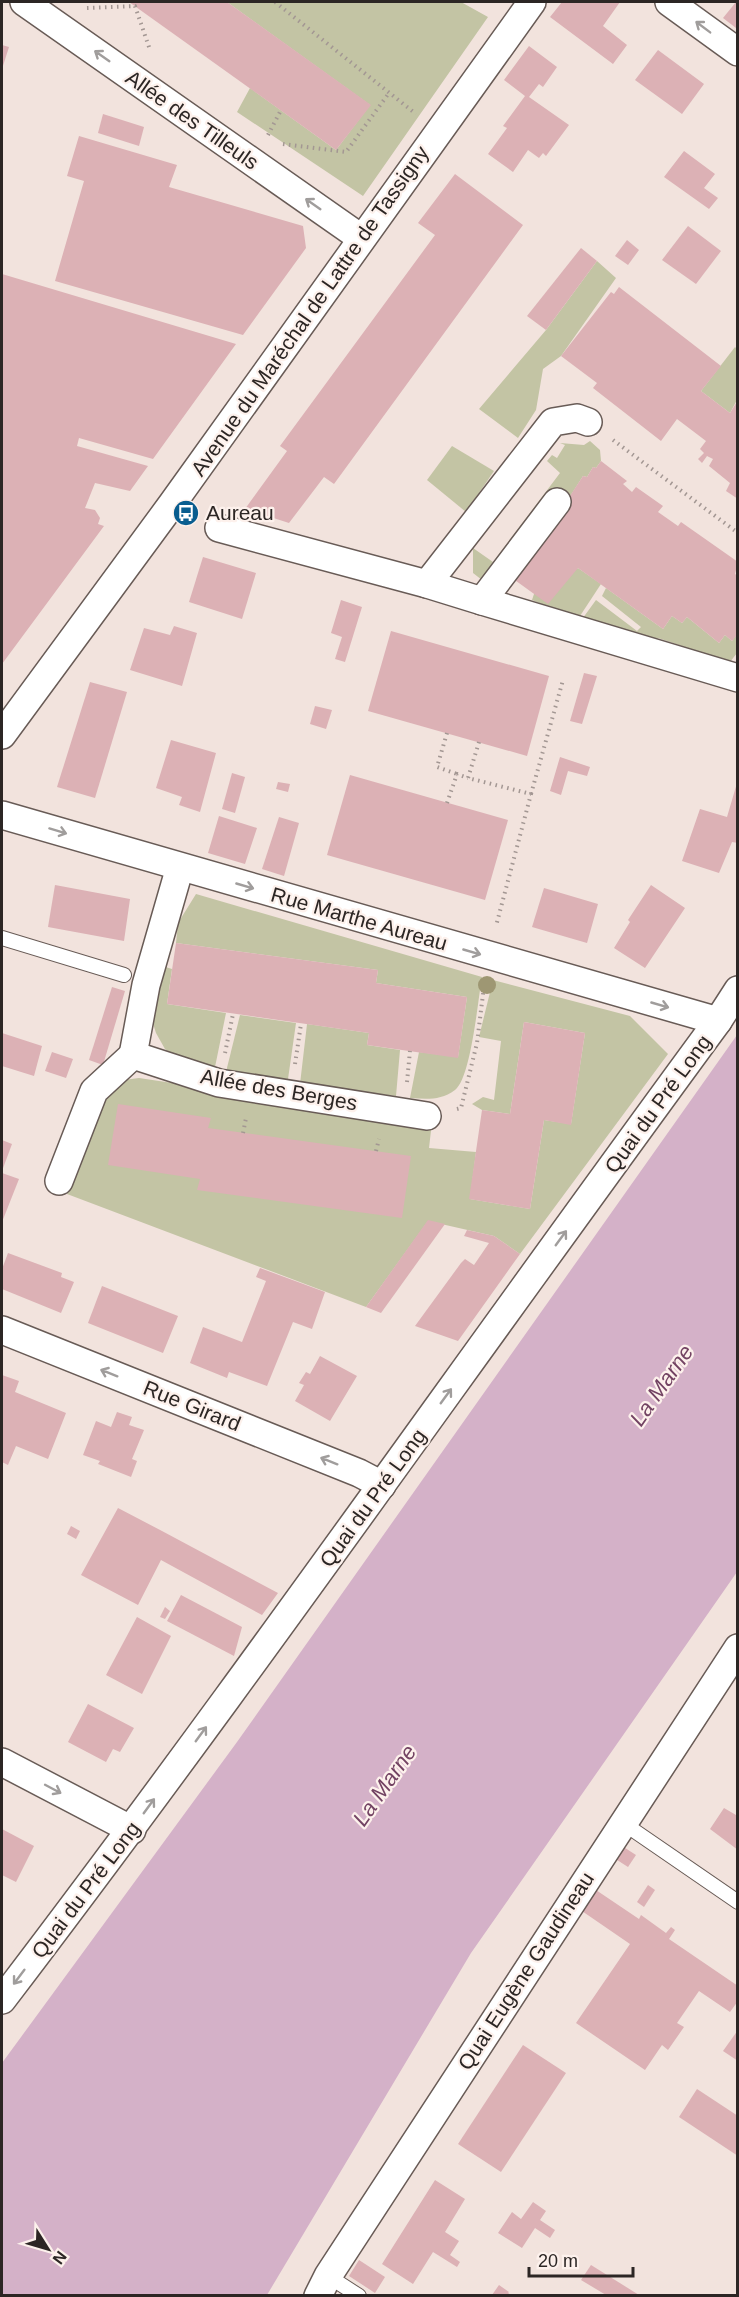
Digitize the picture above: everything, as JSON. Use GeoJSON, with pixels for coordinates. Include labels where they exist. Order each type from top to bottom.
{"type":"FeatureCollection","features":[{"type":"Feature","properties":{"kind":"street","name":"Allée des Tilleuls"},"geometry":{"type":"LineString","coordinates":[[24,2],[361,238]]}},
{"type":"Feature","properties":{"kind":"street","name":"Avenue du Maréchal de Lattre de Tassigny"},"geometry":{"type":"LineString","coordinates":[[2,735],[172,504],[532,2]]}},
{"type":"Feature","properties":{"kind":"street"},"geometry":{"type":"LineString","coordinates":[[669,2],[738,52]]}},
{"type":"Feature","properties":{"kind":"street"},"geometry":{"type":"LineString","coordinates":[[427,584],[553,422],[577,417],[588,422]]}},
{"type":"Feature","properties":{"kind":"street"},"geometry":{"type":"LineString","coordinates":[[482,601],[557,502]]}},
{"type":"Feature","properties":{"kind":"street"},"geometry":{"type":"LineString","coordinates":[[219,528],[427,584],[738,678]]}},
{"type":"Feature","properties":{"kind":"street","name":"Rue Marthe Aureau"},"geometry":{"type":"LineString","coordinates":[[2,815],[718,1021]]}},
{"type":"Feature","properties":{"kind":"street"},"geometry":{"type":"LineString","coordinates":[[59,1181],[94,1091],[133,1055],[146,985],[180,867]]}},
{"type":"Feature","properties":{"kind":"street","name":"Quai du Pré Long"},"geometry":{"type":"LineString","coordinates":[[2,2000],[132,1830],[718,1021],[738,990]]}},
{"type":"Feature","properties":{"kind":"street","name":"Allée des Berges"},"geometry":{"type":"LineString","coordinates":[[133,1055],[219,1083],[427,1116]]}},
{"type":"Feature","properties":{"kind":"street","name":"Rue Girard"},"geometry":{"type":"LineString","coordinates":[[2,1329],[359,1473],[382,1485]]}},
{"type":"Feature","properties":{"kind":"street","name":"Quai Eugène Gaudineau"},"geometry":{"type":"LineString","coordinates":[[323,2286],[622,1823],[738,1648]]}},
{"type":"Feature","properties":{"kind":"street"},"geometry":{"type":"LineString","coordinates":[[2,1762],[132,1830]]}},
{"type":"Feature","properties":{"kind":"lane"},"geometry":{"type":"LineString","coordinates":[[2,938],[124,975]]}},
{"type":"Feature","properties":{"kind":"lane"},"geometry":{"type":"LineString","coordinates":[[622,1823],[738,1902]]}},
{"type":"Feature","properties":{"kind":"lane"},"geometry":{"type":"LineString","coordinates":[[323,2286],[359,2295]]}},
{"type":"Feature","properties":{"kind":"path"},"geometry":{"type":"LineString","coordinates":[[275,2],[418,117]]}},
{"type":"Feature","properties":{"kind":"path"},"geometry":{"type":"LineString","coordinates":[[274,143],[346,152],[389,93]]}},
{"type":"Feature","properties":{"kind":"path"},"geometry":{"type":"LineString","coordinates":[[588,422],[738,533]]}},
{"type":"Feature","properties":{"kind":"path"},"geometry":{"type":"LineString","coordinates":[[427,1116],[461,1108],[477,1043],[488,956],[563,680]]}},
{"type":"Feature","properties":{"kind":"path"},"geometry":{"type":"LineString","coordinates":[[447,733],[437,766],[468,778],[531,794]]}},
{"type":"Feature","properties":{"kind":"path"},"geometry":{"type":"LineString","coordinates":[[468,778],[479,742]]}},
{"type":"Feature","properties":{"kind":"path"},"geometry":{"type":"LineString","coordinates":[[447,803],[457,774]]}},
{"type":"Feature","properties":{"kind":"path"},"geometry":{"type":"LineString","coordinates":[[219,1083],[233,1014]]}},
{"type":"Feature","properties":{"kind":"path"},"geometry":{"type":"LineString","coordinates":[[291,1094],[301,1024]]}},
{"type":"Feature","properties":{"kind":"green space"},"geometry":{"type":"Polygon","coordinates":[[[227,2],[461,2],[488,17],[363,196],[237,112],[250,88],[336,150],[370,105],[227,2]]]}},
{"type":"Feature","properties":{"kind":"green space"},"geometry":{"type":"Polygon","coordinates":[[[597,261],[616,278],[561,356],[543,369],[536,410],[518,438],[479,409],[546,330],[597,261]]]}},
{"type":"Feature","properties":{"kind":"green space"},"geometry":{"type":"Polygon","coordinates":[[[735,347],[737,349],[737,400],[730,413],[701,391],[735,347]]]}},
{"type":"Feature","properties":{"kind":"green space"},"geometry":{"type":"Polygon","coordinates":[[[590,441],[600,450],[601,461],[596,468],[593,467],[587,477],[583,476],[569,498],[556,488],[498,567],[482,580],[473,573],[473,548],[493,562],[560,473],[547,461],[552,455],[557,458],[565,445],[560,443],[584,445],[590,441]]]}},
{"type":"Feature","properties":{"kind":"green space"},"geometry":{"type":"Polygon","coordinates":[[[452,446],[494,471],[466,512],[427,480],[452,446]]]}},
{"type":"Feature","properties":{"kind":"green space"},"geometry":{"type":"Polygon","coordinates":[[[578,568],[601,584],[578,619],[532,600],[534,594],[578,568]]]}},
{"type":"Feature","properties":{"kind":"green space"},"geometry":{"type":"Polygon","coordinates":[[[606,588],[663,629],[672,616],[682,623],[687,617],[719,643],[725,635],[732,641],[737,634],[737,653],[730,662],[658,638],[653,643],[580,622],[596,600],[637,631],[641,627],[602,596],[606,588]]]}},
{"type":"Feature","properties":{"kind":"green space"},"geometry":{"type":"Polygon","coordinates":[[[196,894],[482,977],[470,1055],[461,1083],[455,1090],[444,1096],[410,1098],[419,1052],[458,1057],[467,997],[376,983],[378,970],[176,943],[178,923],[196,894]]]}},
{"type":"Feature","properties":{"kind":"green space"},"geometry":{"type":"Polygon","coordinates":[[[159,965],[172,969],[167,1004],[226,1013],[214,1072],[177,1058],[165,1049],[156,1033],[150,1014],[159,965]]]}},
{"type":"Feature","properties":{"kind":"green space"},"geometry":{"type":"Polygon","coordinates":[[[493,980],[630,1016],[668,1054],[520,1254],[494,1236],[428,1221],[366,1307],[67,1194],[101,1098],[116,1081],[139,1078],[432,1122],[429,1148],[476,1152],[470,1199],[530,1209],[544,1120],[571,1124],[585,1033],[524,1022],[510,1114],[482,1110],[472,1104],[483,1097],[494,1100],[501,1041],[479,1037],[493,980]]]}},
{"type":"Feature","properties":{"kind":"green space"},"geometry":{"type":"Polygon","coordinates":[[[240,1015],[296,1023],[288,1079],[226,1072],[240,1015]]]}},
{"type":"Feature","properties":{"kind":"green space"},"geometry":{"type":"Polygon","coordinates":[[[307,1024],[369,1033],[367,1045],[400,1050],[396,1096],[300,1084],[307,1024]]]}},
{"type":"Feature","properties":{"kind":"water","name":"La Marne"},"geometry":{"type":"Polygon","coordinates":[[[737,1035],[737,1572],[471,1953],[267,2295],[2,2295],[2,2063],[237,1742],[737,1035]]]}},
{"type":"Feature","properties":{"kind":"building"},"geometry":{"type":"Polygon","coordinates":[[[129,2],[227,2],[371,105],[336,150],[129,2]]]}},
{"type":"Feature","properties":{"kind":"building"},"geometry":{"type":"Polygon","coordinates":[[[562,2],[620,2],[603,26],[627,45],[613,64],[550,17],[562,2]]]}},
{"type":"Feature","properties":{"kind":"building"},"geometry":{"type":"Polygon","coordinates":[[[738,2],[736,28],[723,18],[738,2]]]}},
{"type":"Feature","properties":{"kind":"building"},"geometry":{"type":"Polygon","coordinates":[[[2,45],[9,47],[2,69],[2,45]]]}},
{"type":"Feature","properties":{"kind":"building"},"geometry":{"type":"Polygon","coordinates":[[[529,46],[557,67],[543,87],[539,84],[529,97],[569,125],[546,156],[543,153],[539,158],[528,150],[513,172],[488,154],[507,128],[503,126],[525,96],[504,80],[529,46]]]}},
{"type":"Feature","properties":{"kind":"building"},"geometry":{"type":"Polygon","coordinates":[[[658,50],[704,84],[682,114],[635,80],[658,50]]]}},
{"type":"Feature","properties":{"kind":"building"},"geometry":{"type":"Polygon","coordinates":[[[103,114],[144,127],[139,146],[98,133],[103,114]]]}},
{"type":"Feature","properties":{"kind":"building"},"geometry":{"type":"Polygon","coordinates":[[[79,136],[177,165],[169,187],[303,226],[306,248],[243,335],[55,281],[84,181],[67,176],[79,136]]]}},
{"type":"Feature","properties":{"kind":"building"},"geometry":{"type":"Polygon","coordinates":[[[684,151],[715,174],[704,188],[718,198],[709,209],[664,177],[684,151]]]}},
{"type":"Feature","properties":{"kind":"building"},"geometry":{"type":"Polygon","coordinates":[[[455,174],[523,225],[334,484],[324,477],[289,523],[245,509],[287,451],[280,446],[435,235],[418,223],[455,174]]]}},
{"type":"Feature","properties":{"kind":"building"},"geometry":{"type":"Polygon","coordinates":[[[688,226],[721,251],[696,284],[662,260],[688,226]]]}},
{"type":"Feature","properties":{"kind":"building"},"geometry":{"type":"Polygon","coordinates":[[[627,240],[639,250],[628,265],[615,256],[627,240]]]}},
{"type":"Feature","properties":{"kind":"building"},"geometry":{"type":"Polygon","coordinates":[[[581,248],[597,261],[546,330],[527,316],[581,248]]]}},
{"type":"Feature","properties":{"kind":"building"},"geometry":{"type":"Polygon","coordinates":[[[2,274],[236,344],[153,459],[79,438],[77,446],[148,466],[130,491],[95,483],[85,508],[95,510],[100,518],[98,524],[104,526],[2,664],[2,274]]]}},
{"type":"Feature","properties":{"kind":"building"},"geometry":{"type":"Polygon","coordinates":[[[619,287],[721,366],[701,391],[730,413],[738,400],[738,499],[726,491],[730,483],[709,466],[713,459],[707,456],[702,463],[698,459],[704,453],[700,449],[706,441],[677,419],[661,441],[593,388],[597,383],[561,356],[611,292],[614,294],[619,287]]]}},
{"type":"Feature","properties":{"kind":"building"},"geometry":{"type":"Polygon","coordinates":[[[601,461],[627,481],[623,484],[632,492],[636,487],[663,506],[658,512],[678,526],[681,522],[738,562],[735,574],[738,576],[738,634],[732,641],[725,635],[719,643],[687,617],[682,623],[672,616],[663,629],[578,568],[548,604],[512,578],[537,543],[541,545],[553,532],[549,528],[583,476],[587,477],[593,467],[596,468],[601,461]]]}},
{"type":"Feature","properties":{"kind":"building"},"geometry":{"type":"Polygon","coordinates":[[[203,557],[256,573],[242,619],[189,602],[203,557]]]}},
{"type":"Feature","properties":{"kind":"building"},"geometry":{"type":"Polygon","coordinates":[[[341,600],[362,607],[345,662],[335,659],[342,637],[331,633],[341,600]]]}},
{"type":"Feature","properties":{"kind":"building"},"geometry":{"type":"Polygon","coordinates":[[[174,626],[197,633],[182,686],[130,670],[144,628],[170,635],[174,626]]]}},
{"type":"Feature","properties":{"kind":"building"},"geometry":{"type":"Polygon","coordinates":[[[391,631],[549,676],[527,756],[368,711],[391,631]]]}},
{"type":"Feature","properties":{"kind":"building"},"geometry":{"type":"Polygon","coordinates":[[[584,673],[597,676],[582,724],[570,721],[584,673]]]}},
{"type":"Feature","properties":{"kind":"building"},"geometry":{"type":"Polygon","coordinates":[[[90,682],[127,692],[95,798],[57,787],[90,682]]]}},
{"type":"Feature","properties":{"kind":"building"},"geometry":{"type":"Polygon","coordinates":[[[315,706],[332,710],[326,729],[310,724],[315,706]]]}},
{"type":"Feature","properties":{"kind":"building"},"geometry":{"type":"Polygon","coordinates":[[[171,740],[216,753],[200,812],[179,805],[182,797],[156,788],[171,740]]]}},
{"type":"Feature","properties":{"kind":"building"},"geometry":{"type":"Polygon","coordinates":[[[560,757],[590,767],[587,776],[568,771],[561,795],[550,791],[560,757]]]}},
{"type":"Feature","properties":{"kind":"building"},"geometry":{"type":"Polygon","coordinates":[[[232,773],[245,777],[235,813],[222,809],[232,773]]]}},
{"type":"Feature","properties":{"kind":"building"},"geometry":{"type":"Polygon","coordinates":[[[350,775],[508,820],[485,900],[327,855],[350,775]]]}},
{"type":"Feature","properties":{"kind":"building"},"geometry":{"type":"Polygon","coordinates":[[[278,782],[290,784],[288,792],[276,789],[278,782]]]}},
{"type":"Feature","properties":{"kind":"building"},"geometry":{"type":"Polygon","coordinates":[[[737,783],[738,843],[732,842],[719,873],[682,861],[700,809],[727,817],[737,783]]]}},
{"type":"Feature","properties":{"kind":"building"},"geometry":{"type":"Polygon","coordinates":[[[219,816],[257,828],[245,864],[208,853],[219,816]]]}},
{"type":"Feature","properties":{"kind":"building"},"geometry":{"type":"Polygon","coordinates":[[[279,817],[299,823],[284,876],[262,869],[279,817]]]}},
{"type":"Feature","properties":{"kind":"building"},"geometry":{"type":"Polygon","coordinates":[[[55,885],[130,899],[124,941],[48,927],[55,885]]]}},
{"type":"Feature","properties":{"kind":"building"},"geometry":{"type":"Polygon","coordinates":[[[651,885],[685,908],[645,968],[614,948],[630,922],[628,920],[651,885]]]}},
{"type":"Feature","properties":{"kind":"building"},"geometry":{"type":"Polygon","coordinates":[[[544,888],[598,904],[587,943],[532,927],[544,888]]]}},
{"type":"Feature","properties":{"kind":"building"},"geometry":{"type":"Polygon","coordinates":[[[176,943],[378,970],[376,983],[467,997],[458,1058],[367,1045],[369,1033],[167,1004],[176,943]]]}},
{"type":"Feature","properties":{"kind":"building"},"geometry":{"type":"Polygon","coordinates":[[[112,987],[125,991],[103,1065],[89,1060],[112,987]]]}},
{"type":"Feature","properties":{"kind":"building"},"geometry":{"type":"Polygon","coordinates":[[[524,1022],[585,1033],[571,1125],[544,1120],[530,1209],[469,1199],[482,1110],[510,1114],[524,1022]]]}},
{"type":"Feature","properties":{"kind":"building"},"geometry":{"type":"Polygon","coordinates":[[[2,1033],[42,1046],[34,1076],[2,1066],[2,1033]]]}},
{"type":"Feature","properties":{"kind":"building"},"geometry":{"type":"Polygon","coordinates":[[[52,1052],[73,1059],[66,1078],[45,1071],[52,1052]]]}},
{"type":"Feature","properties":{"kind":"building"},"geometry":{"type":"Polygon","coordinates":[[[118,1104],[211,1118],[208,1128],[411,1156],[402,1218],[197,1190],[200,1179],[108,1165],[118,1104]]]}},
{"type":"Feature","properties":{"kind":"building"},"geometry":{"type":"Polygon","coordinates":[[[2,1140],[12,1144],[2,1171],[2,1140]]]}},
{"type":"Feature","properties":{"kind":"building"},"geometry":{"type":"Polygon","coordinates":[[[2,1173],[19,1179],[2,1222],[2,1173]]]}},
{"type":"Feature","properties":{"kind":"building"},"geometry":{"type":"Polygon","coordinates":[[[428,1220],[445,1224],[381,1313],[366,1307],[428,1220]]]}},
{"type":"Feature","properties":{"kind":"building"},"geometry":{"type":"Polygon","coordinates":[[[467,1230],[494,1236],[520,1254],[458,1341],[415,1326],[461,1263],[465,1259],[474,1265],[489,1243],[464,1236],[467,1230]]]}},
{"type":"Feature","properties":{"kind":"building"},"geometry":{"type":"Polygon","coordinates":[[[8,1253],[62,1273],[61,1277],[74,1282],[61,1313],[2,1289],[2,1269],[8,1253]]]}},
{"type":"Feature","properties":{"kind":"building"},"geometry":{"type":"Polygon","coordinates":[[[260,1268],[325,1292],[312,1329],[293,1322],[267,1386],[229,1372],[227,1378],[190,1363],[203,1327],[242,1342],[266,1281],[256,1277],[260,1268]]]}},
{"type":"Feature","properties":{"kind":"building"},"geometry":{"type":"Polygon","coordinates":[[[102,1286],[178,1316],[163,1353],[88,1323],[102,1286]]]}},
{"type":"Feature","properties":{"kind":"building"},"geometry":{"type":"Polygon","coordinates":[[[320,1356],[357,1376],[330,1421],[295,1401],[304,1385],[299,1383],[306,1372],[310,1374],[320,1356]]]}},
{"type":"Feature","properties":{"kind":"building"},"geometry":{"type":"Polygon","coordinates":[[[2,1375],[19,1381],[15,1392],[66,1413],[48,1459],[16,1446],[8,1465],[2,1462],[2,1375]]]}},
{"type":"Feature","properties":{"kind":"building"},"geometry":{"type":"Polygon","coordinates":[[[117,1412],[132,1417],[129,1425],[144,1430],[132,1459],[137,1461],[131,1477],[98,1464],[100,1461],[83,1455],[96,1421],[111,1427],[117,1412]]]}},
{"type":"Feature","properties":{"kind":"building"},"geometry":{"type":"Polygon","coordinates":[[[118,1508],[278,1593],[262,1615],[161,1560],[138,1605],[81,1575],[118,1508]]]}},
{"type":"Feature","properties":{"kind":"building"},"geometry":{"type":"Polygon","coordinates":[[[71,1526],[80,1531],[76,1539],[67,1534],[71,1526]]]}},
{"type":"Feature","properties":{"kind":"building"},"geometry":{"type":"Polygon","coordinates":[[[181,1595],[242,1627],[234,1656],[167,1621],[181,1595]]]}},
{"type":"Feature","properties":{"kind":"building"},"geometry":{"type":"Polygon","coordinates":[[[165,1607],[170,1611],[165,1619],[160,1617],[165,1607]]]}},
{"type":"Feature","properties":{"kind":"building"},"geometry":{"type":"Polygon","coordinates":[[[137,1617],[171,1636],[142,1694],[106,1675],[137,1617]]]}},
{"type":"Feature","properties":{"kind":"building"},"geometry":{"type":"Polygon","coordinates":[[[88,1704],[134,1728],[120,1752],[113,1749],[106,1762],[68,1742],[88,1704]]]}},
{"type":"Feature","properties":{"kind":"building"},"geometry":{"type":"Polygon","coordinates":[[[724,1808],[736,1815],[738,1812],[738,1850],[710,1829],[724,1808]]]}},
{"type":"Feature","properties":{"kind":"building"},"geometry":{"type":"Polygon","coordinates":[[[2,1829],[34,1846],[16,1882],[2,1875],[2,1829]]]}},
{"type":"Feature","properties":{"kind":"building"},"geometry":{"type":"Polygon","coordinates":[[[622,1846],[636,1855],[628,1867],[614,1858],[622,1846]]]}},
{"type":"Feature","properties":{"kind":"building"},"geometry":{"type":"Polygon","coordinates":[[[648,1885],[655,1890],[644,1907],[637,1902],[648,1885]]]}},
{"type":"Feature","properties":{"kind":"building"},"geometry":{"type":"Polygon","coordinates":[[[593,1888],[639,1919],[641,1915],[666,1933],[671,1927],[675,1930],[669,1939],[738,1986],[738,2001],[730,2012],[699,1991],[677,2023],[684,2027],[668,2050],[662,2045],[645,2070],[576,2023],[630,1944],[579,1909],[593,1888]]]}},
{"type":"Feature","properties":{"kind":"building"},"geometry":{"type":"Polygon","coordinates":[[[738,2030],[738,2061],[723,2051],[738,2030]]]}},
{"type":"Feature","properties":{"kind":"building"},"geometry":{"type":"Polygon","coordinates":[[[523,2045],[566,2073],[501,2172],[458,2144],[523,2045]]]}},
{"type":"Feature","properties":{"kind":"building"},"geometry":{"type":"Polygon","coordinates":[[[697,2089],[738,2116],[738,2156],[679,2117],[697,2089]]]}},
{"type":"Feature","properties":{"kind":"building"},"geometry":{"type":"Polygon","coordinates":[[[435,2180],[465,2199],[445,2232],[459,2241],[450,2255],[460,2262],[457,2267],[433,2252],[413,2284],[382,2264],[435,2180]]]}},
{"type":"Feature","properties":{"kind":"building"},"geometry":{"type":"Polygon","coordinates":[[[533,2202],[546,2211],[540,2220],[555,2230],[550,2238],[535,2228],[522,2248],[498,2233],[512,2212],[521,2219],[533,2202]]]}},
{"type":"Feature","properties":{"kind":"building"},"geometry":{"type":"Polygon","coordinates":[[[359,2260],[385,2277],[375,2293],[349,2276],[359,2260]]]}},
{"type":"Feature","properties":{"kind":"building"},"geometry":{"type":"Polygon","coordinates":[[[591,2265],[639,2295],[606,2295],[581,2280],[591,2265]]]}},
{"type":"Feature","properties":{"kind":"building"},"geometry":{"type":"Polygon","coordinates":[[[499,2285],[509,2292],[511,2295],[492,2295],[499,2285]]]}},
{"type":"Feature","properties":{"kind":"place","name":"Aureau"},"geometry":{"type":"Point","coordinates":[186,513]}}]}
